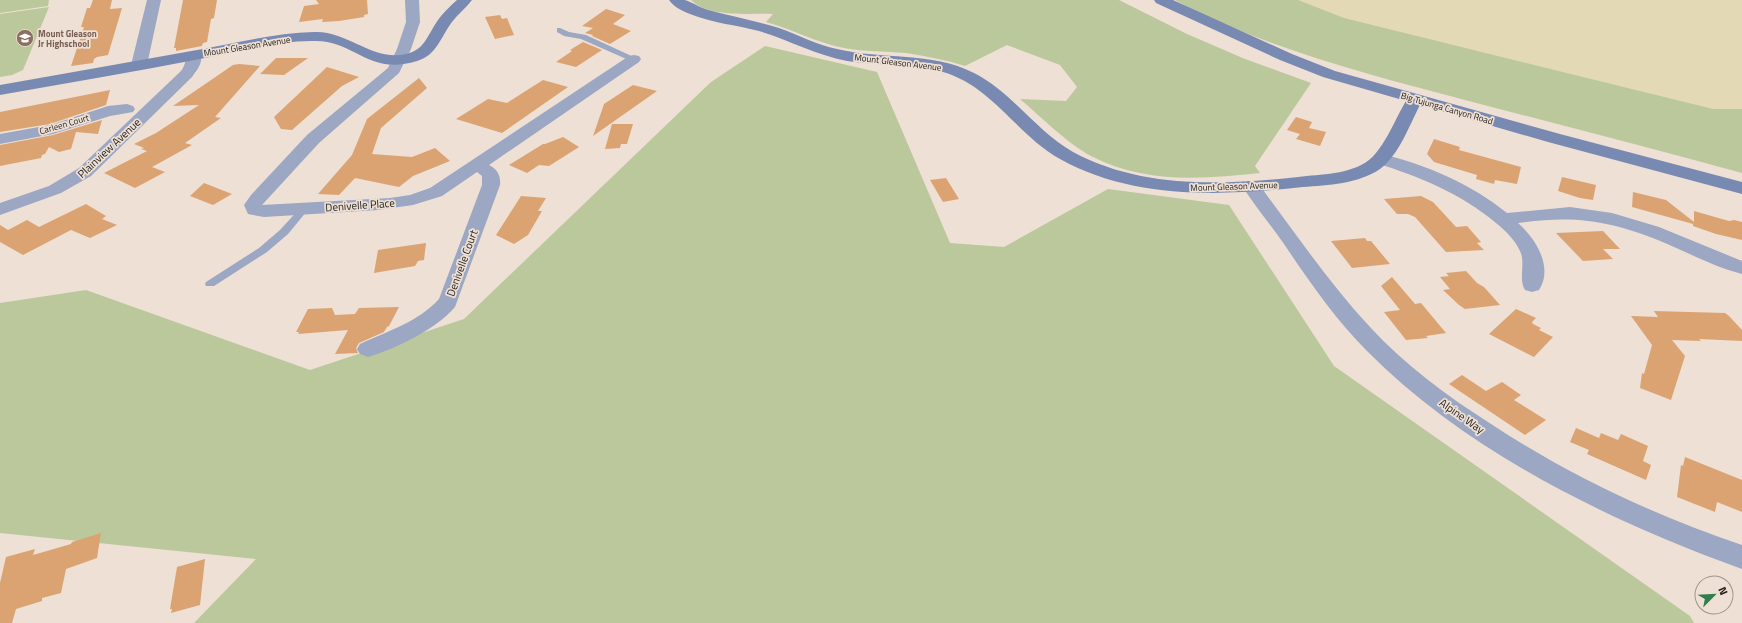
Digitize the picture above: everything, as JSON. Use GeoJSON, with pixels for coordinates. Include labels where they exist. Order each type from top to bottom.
{"type":"FeatureCollection","features":[{"type":"Feature","properties":{"kind":"street"},"geometry":{"type":"LineString","coordinates":[[139,65],[154,0]]}},
{"type":"Feature","properties":{"kind":"street"},"geometry":{"type":"LineString","coordinates":[[398,61],[413,22],[412,0]]}},
{"type":"Feature","properties":{"kind":"street","name":"Mount Gleason Avenue"},"geometry":{"type":"LineString","coordinates":[[0,90],[194,55],[296,38],[318,36],[341,41],[376,58],[387,61],[409,59],[424,53],[430,47],[443,23],[465,0]]}},
{"type":"Feature","properties":{"kind":"street","name":"Mount Gleason Avenue"},"geometry":{"type":"LineString","coordinates":[[676,0],[685,7],[698,13],[759,27],[831,52],[848,56],[927,64],[960,73],[989,88],[1031,128],[1064,154],[1111,175],[1142,182],[1173,186],[1214,188],[1329,179],[1350,175],[1375,164]]}},
{"type":"Feature","properties":{"kind":"street","name":"Big Tujunga Canyon Road"},"geometry":{"type":"LineString","coordinates":[[1161,0],[1286,57],[1330,74],[1561,140],[1742,188]]}},
{"type":"Feature","properties":{"kind":"street","name":"Plainview Avenue"},"geometry":{"type":"LineString","coordinates":[[0,209],[57,189],[85,172],[186,74],[193,64],[194,55]]}},
{"type":"Feature","properties":{"kind":"street","name":"Denivelle Place"},"geometry":{"type":"LineString","coordinates":[[398,61],[394,70],[388,76],[305,148],[256,199],[253,205],[256,210],[264,211],[371,206],[409,201],[436,192],[634,59]]}},
{"type":"Feature","properties":{"kind":"street"},"geometry":{"type":"LineString","coordinates":[[1414,99],[1375,164],[1427,189],[1469,196],[1503,219],[1519,234],[1531,252],[1534,265],[1532,285]]}},
{"type":"Feature","properties":{"kind":"street","name":"Carleen Court"},"geometry":{"type":"LineString","coordinates":[[0,139],[53,129],[108,111],[127,110]]}},
{"type":"Feature","properties":{"kind":"street","name":"Denivelle Court"},"geometry":{"type":"LineString","coordinates":[[368,349],[423,323],[440,312],[448,302],[491,185],[492,178],[490,173],[476,165]]}},
{"type":"Feature","properties":{"kind":"street","name":"Alpine Way"},"geometry":{"type":"LineString","coordinates":[[1251,186],[1326,288],[1362,331],[1395,364],[1450,409],[1542,469],[1650,522],[1742,557]]}},
{"type":"Feature","properties":{"kind":"street"},"geometry":{"type":"LineString","coordinates":[[1503,219],[1551,213],[1594,216],[1648,230],[1742,268]]}},
{"type":"Feature","properties":{"kind":"lane"},"geometry":{"type":"LineString","coordinates":[[560,30],[567,34],[583,37],[596,42],[634,59]]}},
{"type":"Feature","properties":{"kind":"lane"},"geometry":{"type":"LineString","coordinates":[[210,284],[263,250],[284,232],[304,209]]}},
{"type":"Feature","properties":{"kind":"green space"},"geometry":{"type":"Polygon","coordinates":[[[0,0],[49,0],[48,6],[0,13],[0,0]]]}},
{"type":"Feature","properties":{"kind":"green space"},"geometry":{"type":"Polygon","coordinates":[[[691,0],[1119,0],[1187,34],[1245,59],[1311,83],[1255,166],[1260,173],[1195,178],[1153,175],[1111,165],[1082,151],[1020,99],[1066,101],[1077,87],[1060,65],[1007,45],[965,66],[936,58],[906,53],[844,48],[824,43],[766,22],[773,14],[719,12],[708,10],[691,0]]]}},
{"type":"Feature","properties":{"kind":"green space"},"geometry":{"type":"Polygon","coordinates":[[[1175,0],[1742,0],[1742,173],[1354,70],[1280,46],[1244,32],[1175,0]]]}},
{"type":"Feature","properties":{"kind":"green space"},"geometry":{"type":"Polygon","coordinates":[[[49,7],[23,70],[12,75],[0,77],[0,14],[49,7]]]}},
{"type":"Feature","properties":{"kind":"green space"},"geometry":{"type":"Polygon","coordinates":[[[765,46],[877,72],[950,243],[1004,247],[1108,189],[1229,205],[1334,366],[1690,616],[1694,623],[194,623],[256,559],[0,533],[0,303],[86,290],[310,370],[464,319],[711,82],[765,46]]]}},
{"type":"Feature","properties":{"kind":"sand"},"geometry":{"type":"Polygon","coordinates":[[[1298,0],[1742,0],[1742,109],[1713,109],[1344,18],[1298,0]]]}},
{"type":"Feature","properties":{"kind":"building"},"geometry":{"type":"Polygon","coordinates":[[[93,0],[112,0],[110,9],[122,8],[108,55],[97,57],[94,59],[93,63],[71,66],[84,27],[81,27],[87,8],[90,8],[93,0]]]}},
{"type":"Feature","properties":{"kind":"building"},"geometry":{"type":"Polygon","coordinates":[[[183,0],[217,0],[214,18],[211,19],[207,42],[203,43],[202,46],[176,51],[176,48],[174,48],[183,0]]]}},
{"type":"Feature","properties":{"kind":"building"},"geometry":{"type":"Polygon","coordinates":[[[316,0],[367,0],[368,14],[364,15],[364,17],[339,21],[322,22],[323,19],[299,22],[304,6],[319,4],[316,0]]]}},
{"type":"Feature","properties":{"kind":"building"},"geometry":{"type":"Polygon","coordinates":[[[606,9],[625,15],[613,24],[631,31],[610,44],[592,36],[593,35],[585,33],[593,28],[582,26],[606,9]]]}},
{"type":"Feature","properties":{"kind":"building"},"geometry":{"type":"Polygon","coordinates":[[[500,15],[502,19],[507,18],[514,35],[495,39],[485,17],[500,15]]]}},
{"type":"Feature","properties":{"kind":"building"},"geometry":{"type":"Polygon","coordinates":[[[583,42],[602,50],[576,67],[556,62],[572,51],[570,50],[583,42]]]}},
{"type":"Feature","properties":{"kind":"building"},"geometry":{"type":"Polygon","coordinates":[[[276,58],[308,58],[284,75],[260,74],[276,58]]]}},
{"type":"Feature","properties":{"kind":"building"},"geometry":{"type":"Polygon","coordinates":[[[239,64],[260,66],[215,117],[221,118],[185,143],[192,145],[152,167],[165,172],[135,188],[104,173],[147,151],[141,149],[144,148],[134,144],[156,133],[199,105],[173,106],[233,65],[239,64]]]}},
{"type":"Feature","properties":{"kind":"building"},"geometry":{"type":"Polygon","coordinates":[[[327,67],[359,77],[342,86],[292,130],[281,129],[274,117],[327,67]]]}},
{"type":"Feature","properties":{"kind":"building"},"geometry":{"type":"Polygon","coordinates":[[[419,78],[427,88],[381,128],[372,154],[412,157],[435,148],[450,161],[413,176],[399,187],[355,178],[339,195],[318,194],[352,155],[367,119],[419,78]]]}},
{"type":"Feature","properties":{"kind":"building"},"geometry":{"type":"Polygon","coordinates":[[[543,80],[568,87],[502,133],[456,119],[488,99],[507,103],[543,80]]]}},
{"type":"Feature","properties":{"kind":"building"},"geometry":{"type":"Polygon","coordinates":[[[633,85],[657,91],[593,136],[604,104],[633,85]]]}},
{"type":"Feature","properties":{"kind":"building"},"geometry":{"type":"Polygon","coordinates":[[[110,90],[106,105],[50,124],[0,132],[0,112],[110,90]]]}},
{"type":"Feature","properties":{"kind":"building"},"geometry":{"type":"Polygon","coordinates":[[[1296,117],[1312,122],[1309,128],[1326,132],[1320,146],[1296,139],[1300,134],[1287,130],[1296,117]]]}},
{"type":"Feature","properties":{"kind":"building"},"geometry":{"type":"Polygon","coordinates":[[[102,120],[98,134],[76,132],[71,149],[59,152],[49,147],[41,158],[0,166],[0,145],[53,135],[102,120]]]}},
{"type":"Feature","properties":{"kind":"building"},"geometry":{"type":"Polygon","coordinates":[[[612,124],[633,124],[627,144],[621,144],[620,148],[605,149],[612,124]]]}},
{"type":"Feature","properties":{"kind":"building"},"geometry":{"type":"Polygon","coordinates":[[[563,137],[579,147],[549,166],[539,165],[527,173],[509,165],[543,144],[563,137]]]}},
{"type":"Feature","properties":{"kind":"building"},"geometry":{"type":"Polygon","coordinates":[[[1434,139],[1460,147],[1459,150],[1521,167],[1517,184],[1495,180],[1494,184],[1476,179],[1477,175],[1434,162],[1427,154],[1434,139]]]}},
{"type":"Feature","properties":{"kind":"building"},"geometry":{"type":"Polygon","coordinates":[[[1562,177],[1596,185],[1593,200],[1580,198],[1558,191],[1562,177]]]}},
{"type":"Feature","properties":{"kind":"building"},"geometry":{"type":"Polygon","coordinates":[[[946,178],[959,199],[943,202],[930,180],[946,178]]]}},
{"type":"Feature","properties":{"kind":"building"},"geometry":{"type":"Polygon","coordinates":[[[204,183],[232,194],[213,205],[190,196],[204,183]]]}},
{"type":"Feature","properties":{"kind":"building"},"geometry":{"type":"Polygon","coordinates":[[[1633,192],[1666,200],[1694,222],[1694,211],[1729,221],[1734,220],[1742,222],[1742,240],[1716,234],[1693,226],[1693,224],[1632,207],[1633,192]]]}},
{"type":"Feature","properties":{"kind":"building"},"geometry":{"type":"Polygon","coordinates":[[[521,196],[546,198],[538,211],[542,211],[528,235],[514,244],[496,235],[521,196]]]}},
{"type":"Feature","properties":{"kind":"building"},"geometry":{"type":"Polygon","coordinates":[[[1421,196],[1433,202],[1456,227],[1467,226],[1481,242],[1477,243],[1484,250],[1446,252],[1415,217],[1408,214],[1397,214],[1384,199],[1421,196]]]}},
{"type":"Feature","properties":{"kind":"building"},"geometry":{"type":"Polygon","coordinates":[[[86,204],[106,216],[102,219],[117,225],[90,238],[71,230],[23,255],[0,242],[0,225],[8,230],[27,220],[39,227],[86,204]]]}},
{"type":"Feature","properties":{"kind":"building"},"geometry":{"type":"Polygon","coordinates":[[[1603,231],[1620,249],[1603,249],[1613,259],[1583,261],[1556,233],[1603,231]]]}},
{"type":"Feature","properties":{"kind":"building"},"geometry":{"type":"Polygon","coordinates":[[[1365,238],[1367,241],[1371,241],[1390,264],[1352,268],[1331,241],[1365,238]]]}},
{"type":"Feature","properties":{"kind":"building"},"geometry":{"type":"Polygon","coordinates":[[[426,243],[424,260],[418,261],[415,266],[374,273],[378,250],[426,243]]]}},
{"type":"Feature","properties":{"kind":"building"},"geometry":{"type":"Polygon","coordinates":[[[1466,271],[1477,283],[1484,287],[1500,305],[1465,309],[1443,290],[1450,289],[1440,277],[1449,276],[1446,273],[1466,271]]]}},
{"type":"Feature","properties":{"kind":"building"},"geometry":{"type":"Polygon","coordinates":[[[1392,277],[1415,304],[1421,303],[1446,333],[1426,336],[1428,338],[1406,340],[1384,312],[1400,310],[1381,286],[1392,277]]]}},
{"type":"Feature","properties":{"kind":"building"},"geometry":{"type":"Polygon","coordinates":[[[399,307],[389,326],[384,332],[359,343],[356,348],[358,353],[335,354],[348,330],[298,334],[299,332],[296,332],[308,309],[332,308],[335,315],[355,314],[359,308],[399,307]]]}},
{"type":"Feature","properties":{"kind":"building"},"geometry":{"type":"Polygon","coordinates":[[[1516,309],[1536,318],[1532,322],[1533,324],[1541,328],[1539,330],[1553,337],[1534,357],[1489,334],[1516,309]]]}},
{"type":"Feature","properties":{"kind":"building"},"geometry":{"type":"Polygon","coordinates":[[[1654,311],[1725,313],[1742,330],[1742,341],[1699,339],[1701,341],[1672,340],[1685,356],[1671,400],[1640,388],[1642,373],[1644,374],[1652,345],[1631,316],[1658,317],[1654,311]]]}},
{"type":"Feature","properties":{"kind":"building"},"geometry":{"type":"Polygon","coordinates":[[[1462,375],[1486,391],[1502,382],[1521,395],[1514,400],[1546,420],[1525,435],[1449,384],[1462,375]]]}},
{"type":"Feature","properties":{"kind":"building"},"geometry":{"type":"Polygon","coordinates":[[[1576,428],[1599,438],[1601,433],[1618,440],[1621,434],[1648,446],[1643,461],[1651,465],[1646,480],[1587,454],[1589,450],[1570,442],[1576,428]]]}},
{"type":"Feature","properties":{"kind":"building"},"geometry":{"type":"Polygon","coordinates":[[[1685,457],[1742,480],[1742,512],[1717,502],[1715,512],[1677,497],[1681,465],[1683,466],[1685,457]]]}},
{"type":"Feature","properties":{"kind":"building"},"geometry":{"type":"Polygon","coordinates":[[[101,533],[97,558],[66,569],[61,593],[42,598],[42,601],[16,609],[12,623],[0,623],[0,583],[6,557],[35,549],[33,555],[71,544],[72,542],[101,533]]]}},
{"type":"Feature","properties":{"kind":"building"},"geometry":{"type":"Polygon","coordinates":[[[205,559],[200,605],[171,613],[172,609],[170,609],[177,567],[205,559]]]}},
{"type":"Feature","properties":{"kind":"place","name":"Mount Gleason Jr Highschool"},"geometry":{"type":"Point","coordinates":[25,38]}}]}
